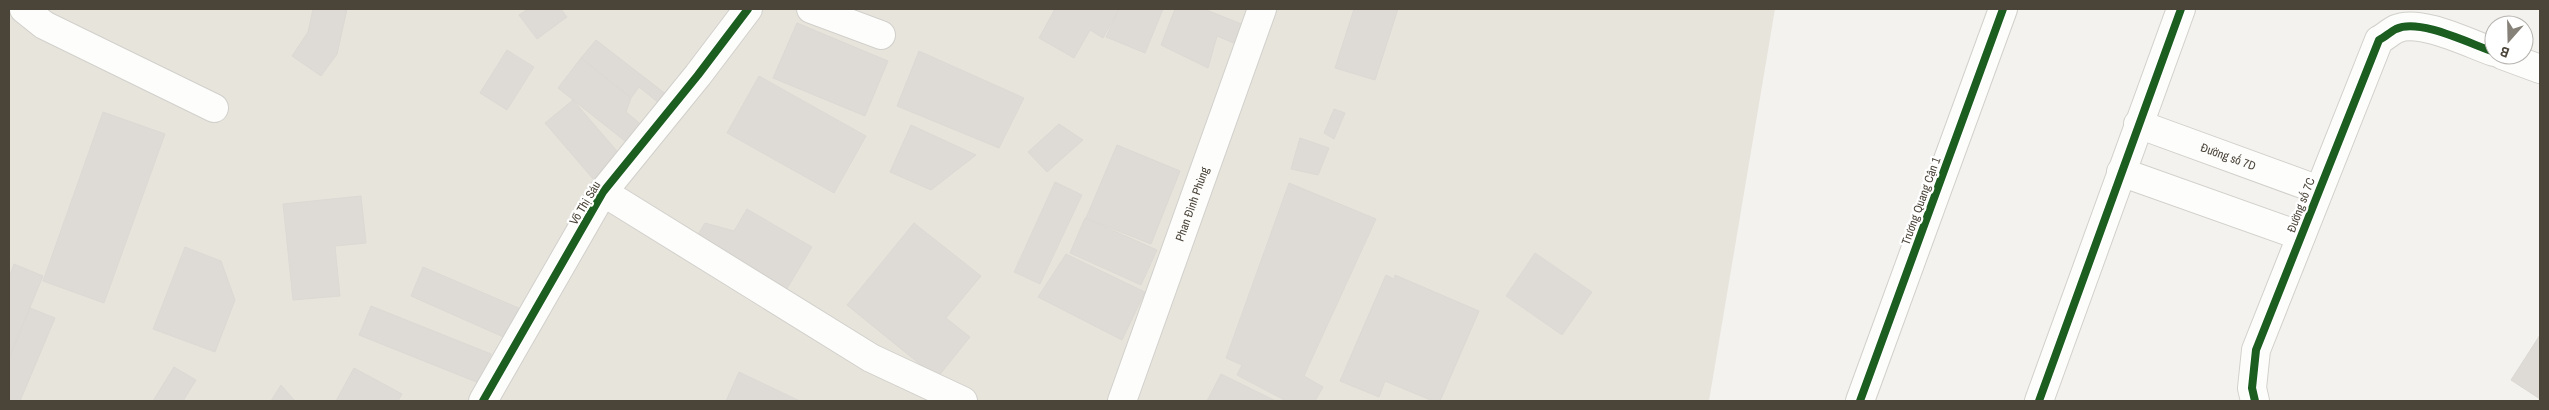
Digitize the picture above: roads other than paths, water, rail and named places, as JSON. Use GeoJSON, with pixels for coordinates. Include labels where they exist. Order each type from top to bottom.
{"type":"FeatureCollection","features":[{"type":"Feature","properties":{"kind":"street"},"geometry":{"type":"LineString","coordinates":[[24,9],[44,25],[214,108]]}},
{"type":"Feature","properties":{"kind":"street","name":"Võ Thị Sáu"},"geometry":{"type":"LineString","coordinates":[[483,401],[603,192],[698,75],[748,9]]}},
{"type":"Feature","properties":{"kind":"street"},"geometry":{"type":"LineString","coordinates":[[811,9],[881,34]]}},
{"type":"Feature","properties":{"kind":"street","name":"Phan Đình Phùng"},"geometry":{"type":"LineString","coordinates":[[1122,401],[1262,9]]}},
{"type":"Feature","properties":{"kind":"street","name":"Trương Quang Cận 1"},"geometry":{"type":"LineString","coordinates":[[1860,401],[2003,9]]}},
{"type":"Feature","properties":{"kind":"street"},"geometry":{"type":"LineString","coordinates":[[2039,401],[2181,9]]}},
{"type":"Feature","properties":{"kind":"street"},"geometry":{"type":"LineString","coordinates":[[2400,19],[2409,26],[2427,28],[2484,48]]}},
{"type":"Feature","properties":{"kind":"street","name":"Đường số 7C"},"geometry":{"type":"LineString","coordinates":[[2256,401],[2252,388],[2256,350],[2380,40],[2400,19]]}},
{"type":"Feature","properties":{"kind":"street","name":"Đường số 7D"},"geometry":{"type":"LineString","coordinates":[[2138,124],[2319,190]]}},
{"type":"Feature","properties":{"kind":"street"},"geometry":{"type":"LineString","coordinates":[[2121,172],[2301,236]]}},
{"type":"Feature","properties":{"kind":"street"},"geometry":{"type":"LineString","coordinates":[[603,192],[872,358],[963,401]]}}]}
